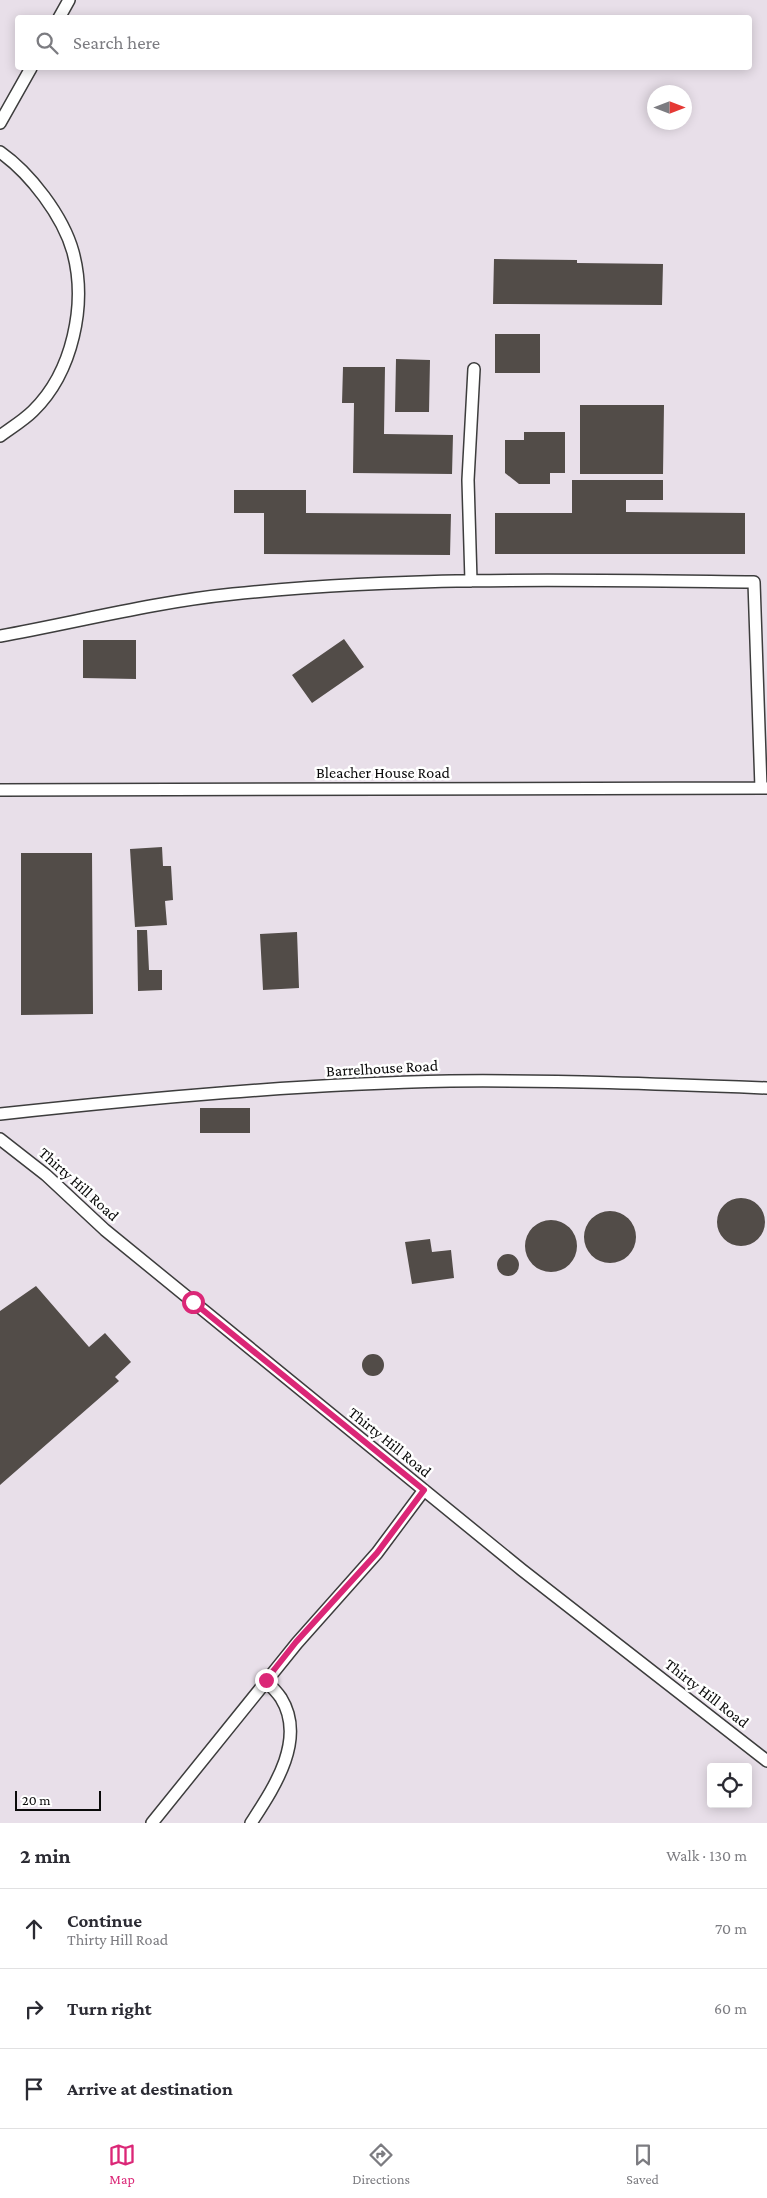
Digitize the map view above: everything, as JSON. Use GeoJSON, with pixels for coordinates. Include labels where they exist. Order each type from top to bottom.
{"type":"FeatureCollection","features":[{"type":"Feature","properties":{"kind":"lane"},"geometry":{"type":"LineString","coordinates":[[61,15],[69,0]]}},
{"type":"Feature","properties":{"kind":"lane"},"geometry":{"type":"LineString","coordinates":[[0,123],[30,70]]}},
{"type":"Feature","properties":{"kind":"lane"},"geometry":{"type":"LineString","coordinates":[[0,152],[13,161],[36,186],[59,220],[73,251],[78,282],[77,316],[69,352],[53,385],[34,411],[0,436]]}},
{"type":"Feature","properties":{"kind":"lane"},"geometry":{"type":"LineString","coordinates":[[471,581],[468,480],[474,369]]}},
{"type":"Feature","properties":{"kind":"lane"},"geometry":{"type":"LineString","coordinates":[[0,636],[176,601],[233,594],[368,584],[471,581],[754,582],[763,704],[764,788]]}},
{"type":"Feature","properties":{"kind":"lane","name":"Bleacher House Road"},"geometry":{"type":"LineString","coordinates":[[0,790],[764,788]]}},
{"type":"Feature","properties":{"kind":"lane","name":"Barrelhouse Road"},"geometry":{"type":"LineString","coordinates":[[0,1114],[200,1095],[451,1081],[623,1082],[767,1088]]}},
{"type":"Feature","properties":{"kind":"lane","name":"Thirty Hill Road"},"geometry":{"type":"LineString","coordinates":[[0,1139],[46,1175],[105,1230],[522,1570],[767,1761]]}},
{"type":"Feature","properties":{"kind":"lane"},"geometry":{"type":"LineString","coordinates":[[152,1823],[296,1642],[377,1553],[424,1490]]}},
{"type":"Feature","properties":{"kind":"lane"},"geometry":{"type":"LineString","coordinates":[[251,1823],[270,1792],[285,1762],[290,1732],[288,1714],[281,1699],[266,1680]]}},
{"type":"Feature","properties":{"kind":"shaded area"},"geometry":{"type":"Polygon","coordinates":[[[0,0],[767,0],[767,1823],[0,1823],[0,0]]]}},
{"type":"Feature","properties":{"kind":"building"},"geometry":{"type":"Polygon","coordinates":[[[494,259],[577,260],[577,263],[663,264],[662,305],[493,304],[494,259]]]}},
{"type":"Feature","properties":{"kind":"building"},"geometry":{"type":"Polygon","coordinates":[[[495,334],[540,334],[540,373],[495,373],[495,334]]]}},
{"type":"Feature","properties":{"kind":"building"},"geometry":{"type":"Polygon","coordinates":[[[396,359],[430,360],[429,412],[395,412],[396,359]]]}},
{"type":"Feature","properties":{"kind":"building"},"geometry":{"type":"Polygon","coordinates":[[[343,367],[385,367],[384,434],[453,435],[452,474],[353,473],[354,403],[342,403],[343,367]]]}},
{"type":"Feature","properties":{"kind":"building"},"geometry":{"type":"Polygon","coordinates":[[[580,405],[664,405],[663,474],[580,474],[580,405]]]}},
{"type":"Feature","properties":{"kind":"building"},"geometry":{"type":"Polygon","coordinates":[[[524,432],[565,432],[565,473],[550,473],[550,484],[519,484],[505,473],[505,440],[524,440],[524,432]]]}},
{"type":"Feature","properties":{"kind":"building"},"geometry":{"type":"Polygon","coordinates":[[[572,480],[663,480],[663,500],[626,500],[626,512],[745,513],[745,554],[495,554],[495,513],[572,513],[572,480]]]}},
{"type":"Feature","properties":{"kind":"building"},"geometry":{"type":"Polygon","coordinates":[[[234,490],[306,490],[306,513],[451,514],[450,555],[264,554],[264,513],[234,513],[234,490]]]}},
{"type":"Feature","properties":{"kind":"building"},"geometry":{"type":"Polygon","coordinates":[[[344,639],[364,667],[312,703],[292,675],[344,639]]]}},
{"type":"Feature","properties":{"kind":"building"},"geometry":{"type":"Polygon","coordinates":[[[83,640],[136,640],[136,679],[83,678],[83,640]]]}},
{"type":"Feature","properties":{"kind":"building"},"geometry":{"type":"Polygon","coordinates":[[[162,847],[163,866],[171,866],[173,900],[165,901],[167,925],[135,927],[130,849],[162,847]]]}},
{"type":"Feature","properties":{"kind":"building"},"geometry":{"type":"Polygon","coordinates":[[[21,853],[92,853],[93,1014],[21,1015],[21,853]]]}},
{"type":"Feature","properties":{"kind":"building"},"geometry":{"type":"Polygon","coordinates":[[[137,930],[147,930],[149,970],[162,970],[162,990],[138,991],[137,930]]]}},
{"type":"Feature","properties":{"kind":"building"},"geometry":{"type":"Polygon","coordinates":[[[297,932],[299,988],[263,990],[260,934],[297,932]]]}},
{"type":"Feature","properties":{"kind":"building"},"geometry":{"type":"Polygon","coordinates":[[[200,1108],[250,1108],[250,1133],[200,1133],[200,1108]]]}},
{"type":"Feature","properties":{"kind":"building"},"geometry":{"type":"Polygon","coordinates":[[[736,1198],[746,1198],[758,1205],[765,1217],[765,1227],[758,1239],[746,1246],[736,1246],[728,1242],[721,1235],[717,1227],[717,1217],[721,1209],[728,1202],[736,1198]]]}},
{"type":"Feature","properties":{"kind":"building"},"geometry":{"type":"Polygon","coordinates":[[[605,1211],[615,1211],[629,1218],[636,1232],[636,1242],[629,1256],[615,1263],[605,1263],[595,1259],[588,1252],[584,1242],[584,1232],[588,1222],[595,1215],[605,1211]]]}},
{"type":"Feature","properties":{"kind":"building"},"geometry":{"type":"Polygon","coordinates":[[[546,1220],[556,1220],[570,1227],[577,1241],[577,1251],[570,1265],[556,1272],[546,1272],[536,1268],[529,1261],[525,1251],[525,1241],[529,1231],[536,1224],[546,1220]]]}},
{"type":"Feature","properties":{"kind":"building"},"geometry":{"type":"Polygon","coordinates":[[[430,1239],[432,1252],[451,1250],[454,1278],[412,1284],[405,1242],[430,1239]]]}},
{"type":"Feature","properties":{"kind":"building"},"geometry":{"type":"Polygon","coordinates":[[[508,1254],[516,1257],[519,1265],[516,1273],[508,1276],[500,1273],[497,1265],[500,1257],[508,1254]]]}},
{"type":"Feature","properties":{"kind":"building"},"geometry":{"type":"Polygon","coordinates":[[[36,1286],[89,1347],[105,1333],[131,1362],[115,1377],[119,1381],[0,1485],[0,1311],[36,1286]]]}},
{"type":"Feature","properties":{"kind":"building"},"geometry":{"type":"Polygon","coordinates":[[[373,1354],[381,1357],[384,1365],[381,1373],[373,1376],[365,1373],[362,1365],[365,1357],[373,1354]]]}},
{"type":"Feature","properties":{"kind":"route"},"geometry":{"type":"LineString","coordinates":[[193,1302],[424,1490],[377,1553],[296,1642],[266,1680]]}}]}
